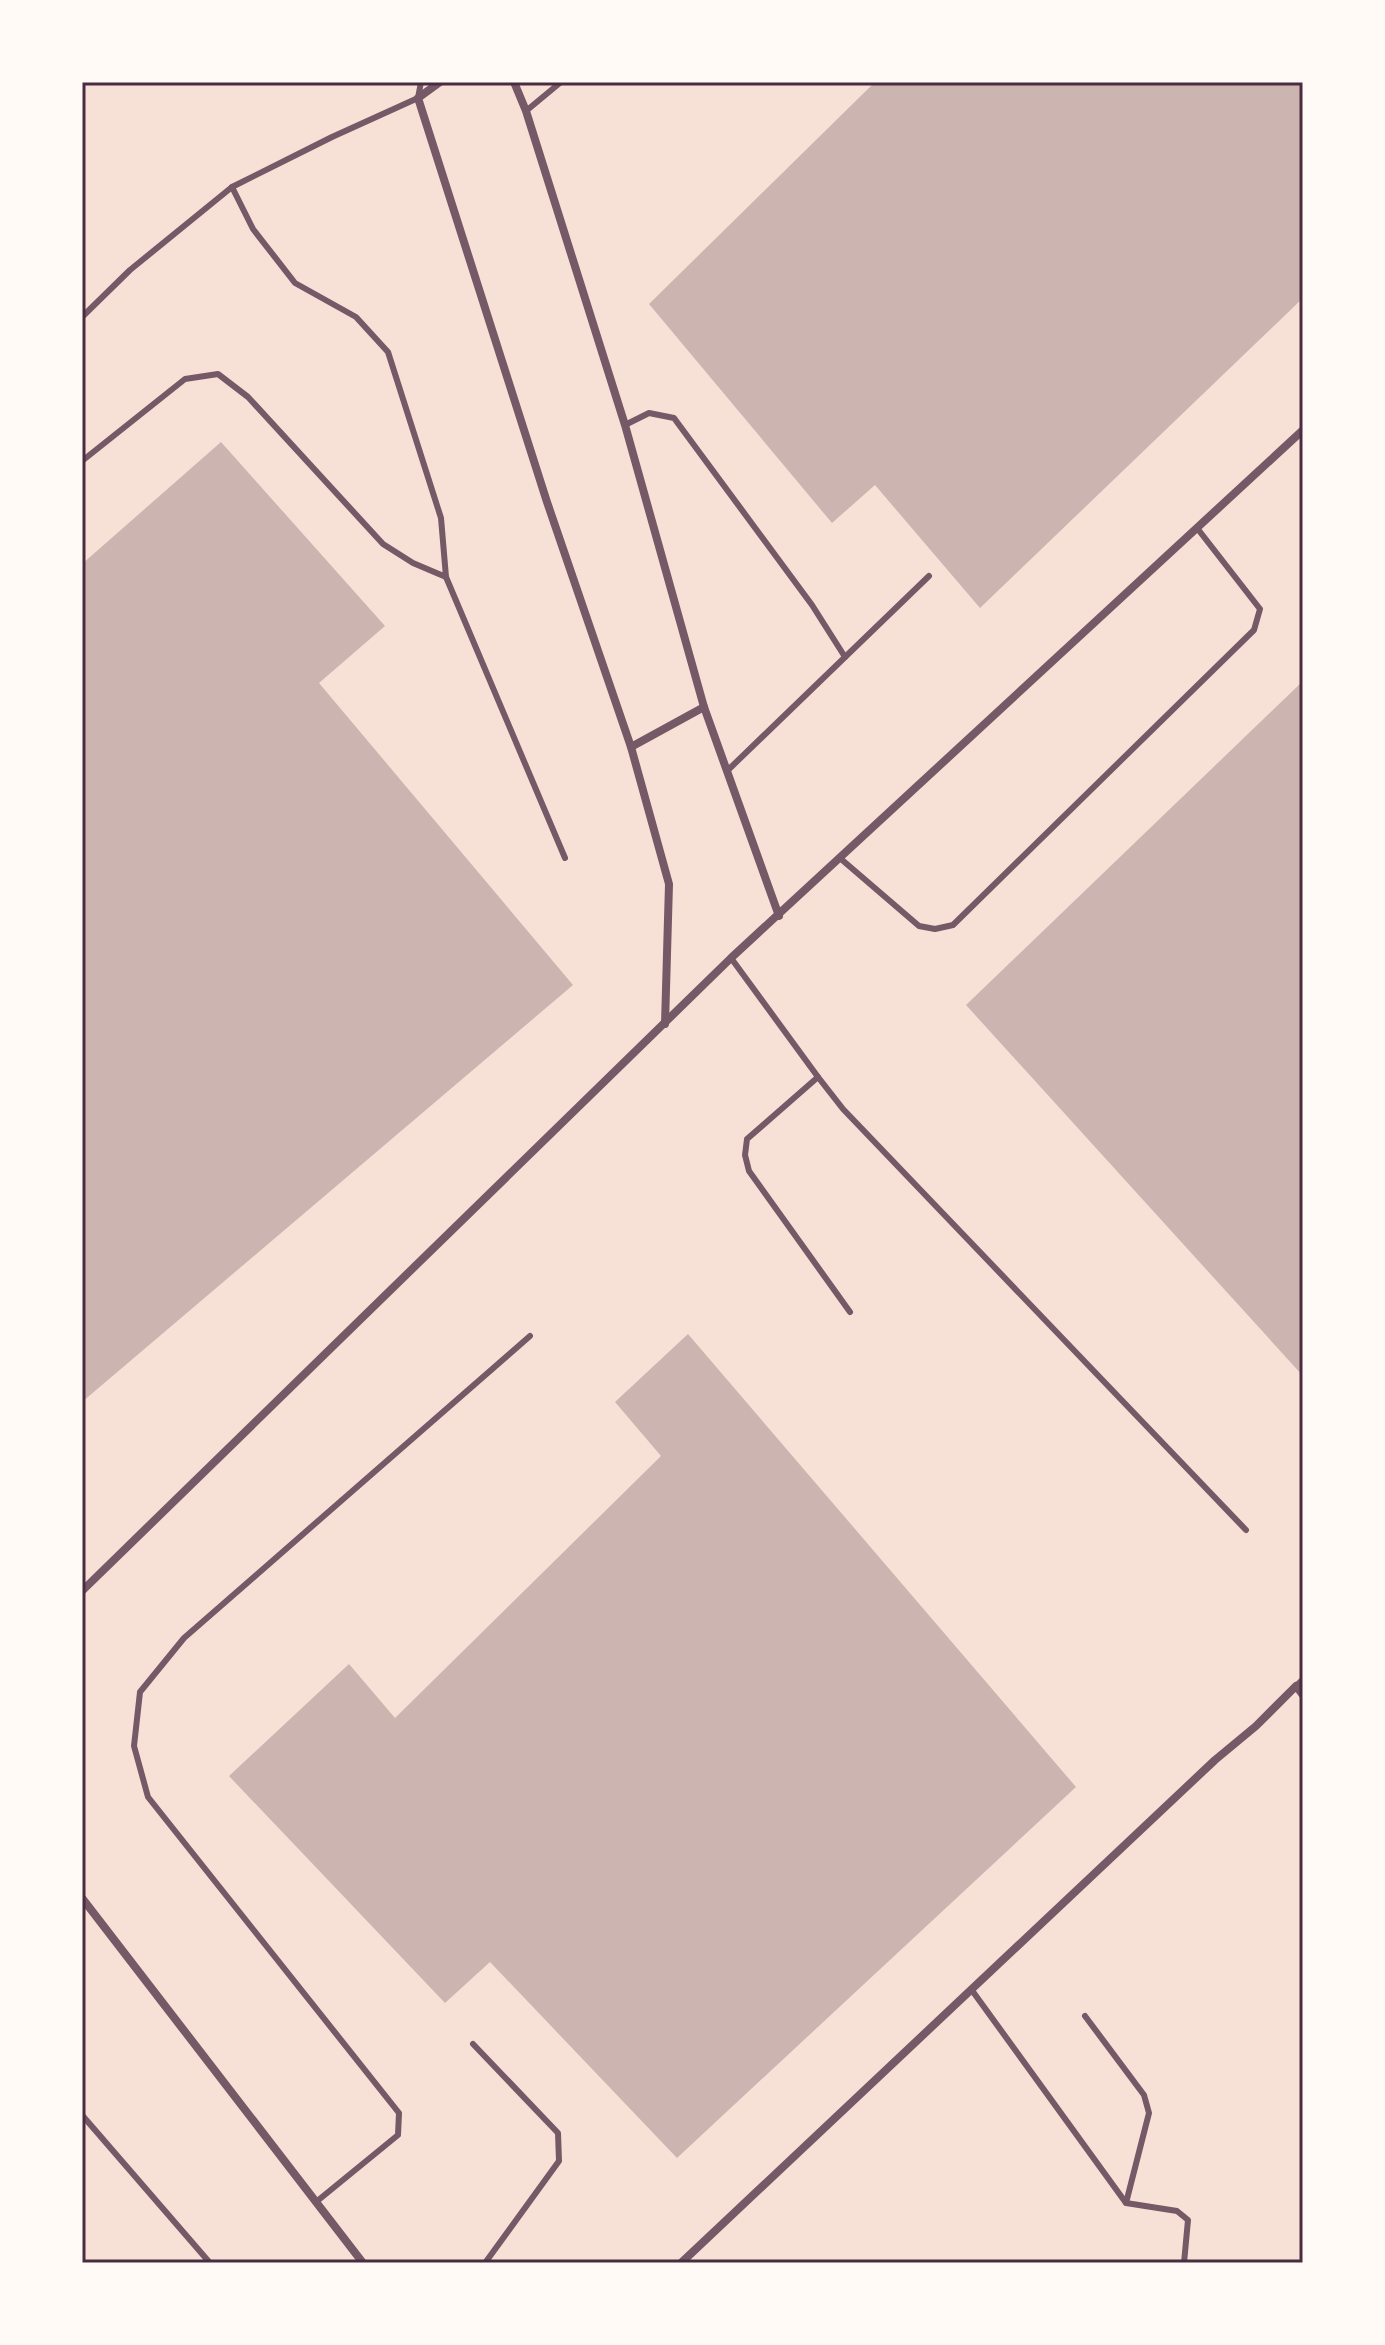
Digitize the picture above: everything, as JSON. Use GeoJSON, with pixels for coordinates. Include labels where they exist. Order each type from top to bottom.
{"type":"FeatureCollection","features":[{"type":"Feature","properties":{"kind":"street"},"geometry":{"type":"LineString","coordinates":[[440,82],[418,98],[547,502],[631,747],[669,884],[665,1025]]}},
{"type":"Feature","properties":{"kind":"street"},"geometry":{"type":"LineString","coordinates":[[514,82],[526,111],[625,425],[704,707],[779,916]]}},
{"type":"Feature","properties":{"kind":"street"},"geometry":{"type":"LineString","coordinates":[[82,1591],[731,958],[1303,430]]}},
{"type":"Feature","properties":{"kind":"street"},"geometry":{"type":"LineString","coordinates":[[631,747],[704,707]]}},
{"type":"Feature","properties":{"kind":"street"},"geometry":{"type":"LineString","coordinates":[[1300,1682],[1303,1695]]}},
{"type":"Feature","properties":{"kind":"street"},"geometry":{"type":"LineString","coordinates":[[681,2263],[1300,1682]]}},
{"type":"Feature","properties":{"kind":"street"},"geometry":{"type":"LineString","coordinates":[[82,1898],[363,2263]]}},
{"type":"Feature","properties":{"kind":"lane"},"geometry":{"type":"LineString","coordinates":[[82,317],[130,270],[232,187],[418,98],[421,82]]}},
{"type":"Feature","properties":{"kind":"lane"},"geometry":{"type":"LineString","coordinates":[[526,111],[561,82]]}},
{"type":"Feature","properties":{"kind":"lane"},"geometry":{"type":"LineString","coordinates":[[232,187],[253,229],[295,283],[356,317],[388,352],[441,518],[446,577],[565,858]]}},
{"type":"Feature","properties":{"kind":"lane"},"geometry":{"type":"LineString","coordinates":[[82,461],[185,379],[218,374],[248,397],[383,544],[413,563],[446,577]]}},
{"type":"Feature","properties":{"kind":"lane"},"geometry":{"type":"LineString","coordinates":[[625,425],[649,413],[674,418],[812,605],[845,657]]}},
{"type":"Feature","properties":{"kind":"lane"},"geometry":{"type":"LineString","coordinates":[[841,859],[919,926],[935,929],[953,925],[1254,630],[1260,609],[1197,528]]}},
{"type":"Feature","properties":{"kind":"lane"},"geometry":{"type":"LineString","coordinates":[[727,771],[929,576]]}},
{"type":"Feature","properties":{"kind":"lane"},"geometry":{"type":"LineString","coordinates":[[731,958],[843,1109],[1246,1530]]}},
{"type":"Feature","properties":{"kind":"lane"},"geometry":{"type":"LineString","coordinates":[[818,1077],[747,1139],[745,1155],[749,1171],[850,1312]]}},
{"type":"Feature","properties":{"kind":"lane"},"geometry":{"type":"LineString","coordinates":[[316,2202],[398,2135],[399,2113],[148,1797],[134,1746],[140,1692],[184,1638],[530,1336]]}},
{"type":"Feature","properties":{"kind":"lane"},"geometry":{"type":"LineString","coordinates":[[971,1989],[1126,2203],[1177,2211],[1188,2220],[1184,2263]]}},
{"type":"Feature","properties":{"kind":"lane"},"geometry":{"type":"LineString","coordinates":[[1085,2016],[1144,2095],[1149,2113],[1126,2203]]}},
{"type":"Feature","properties":{"kind":"lane"},"geometry":{"type":"LineString","coordinates":[[473,2044],[558,2133],[559,2161],[485,2263]]}},
{"type":"Feature","properties":{"kind":"lane"},"geometry":{"type":"LineString","coordinates":[[82,2115],[210,2263]]}},
{"type":"Feature","properties":{"kind":"building"},"geometry":{"type":"Polygon","coordinates":[[[875,82],[1303,82],[1303,298],[980,608],[875,485],[832,523],[649,304],[875,82]]]}},
{"type":"Feature","properties":{"kind":"building"},"geometry":{"type":"Polygon","coordinates":[[[221,442],[385,626],[319,683],[573,985],[82,1402],[82,564],[221,442]]]}},
{"type":"Feature","properties":{"kind":"building"},"geometry":{"type":"Polygon","coordinates":[[[1303,681],[1303,1376],[966,1005],[1303,681]]]}},
{"type":"Feature","properties":{"kind":"building"},"geometry":{"type":"Polygon","coordinates":[[[688,1334],[1076,1787],[677,2158],[490,1962],[445,2003],[229,1776],[349,1664],[395,1718],[661,1456],[615,1402],[688,1334]]]}}]}
